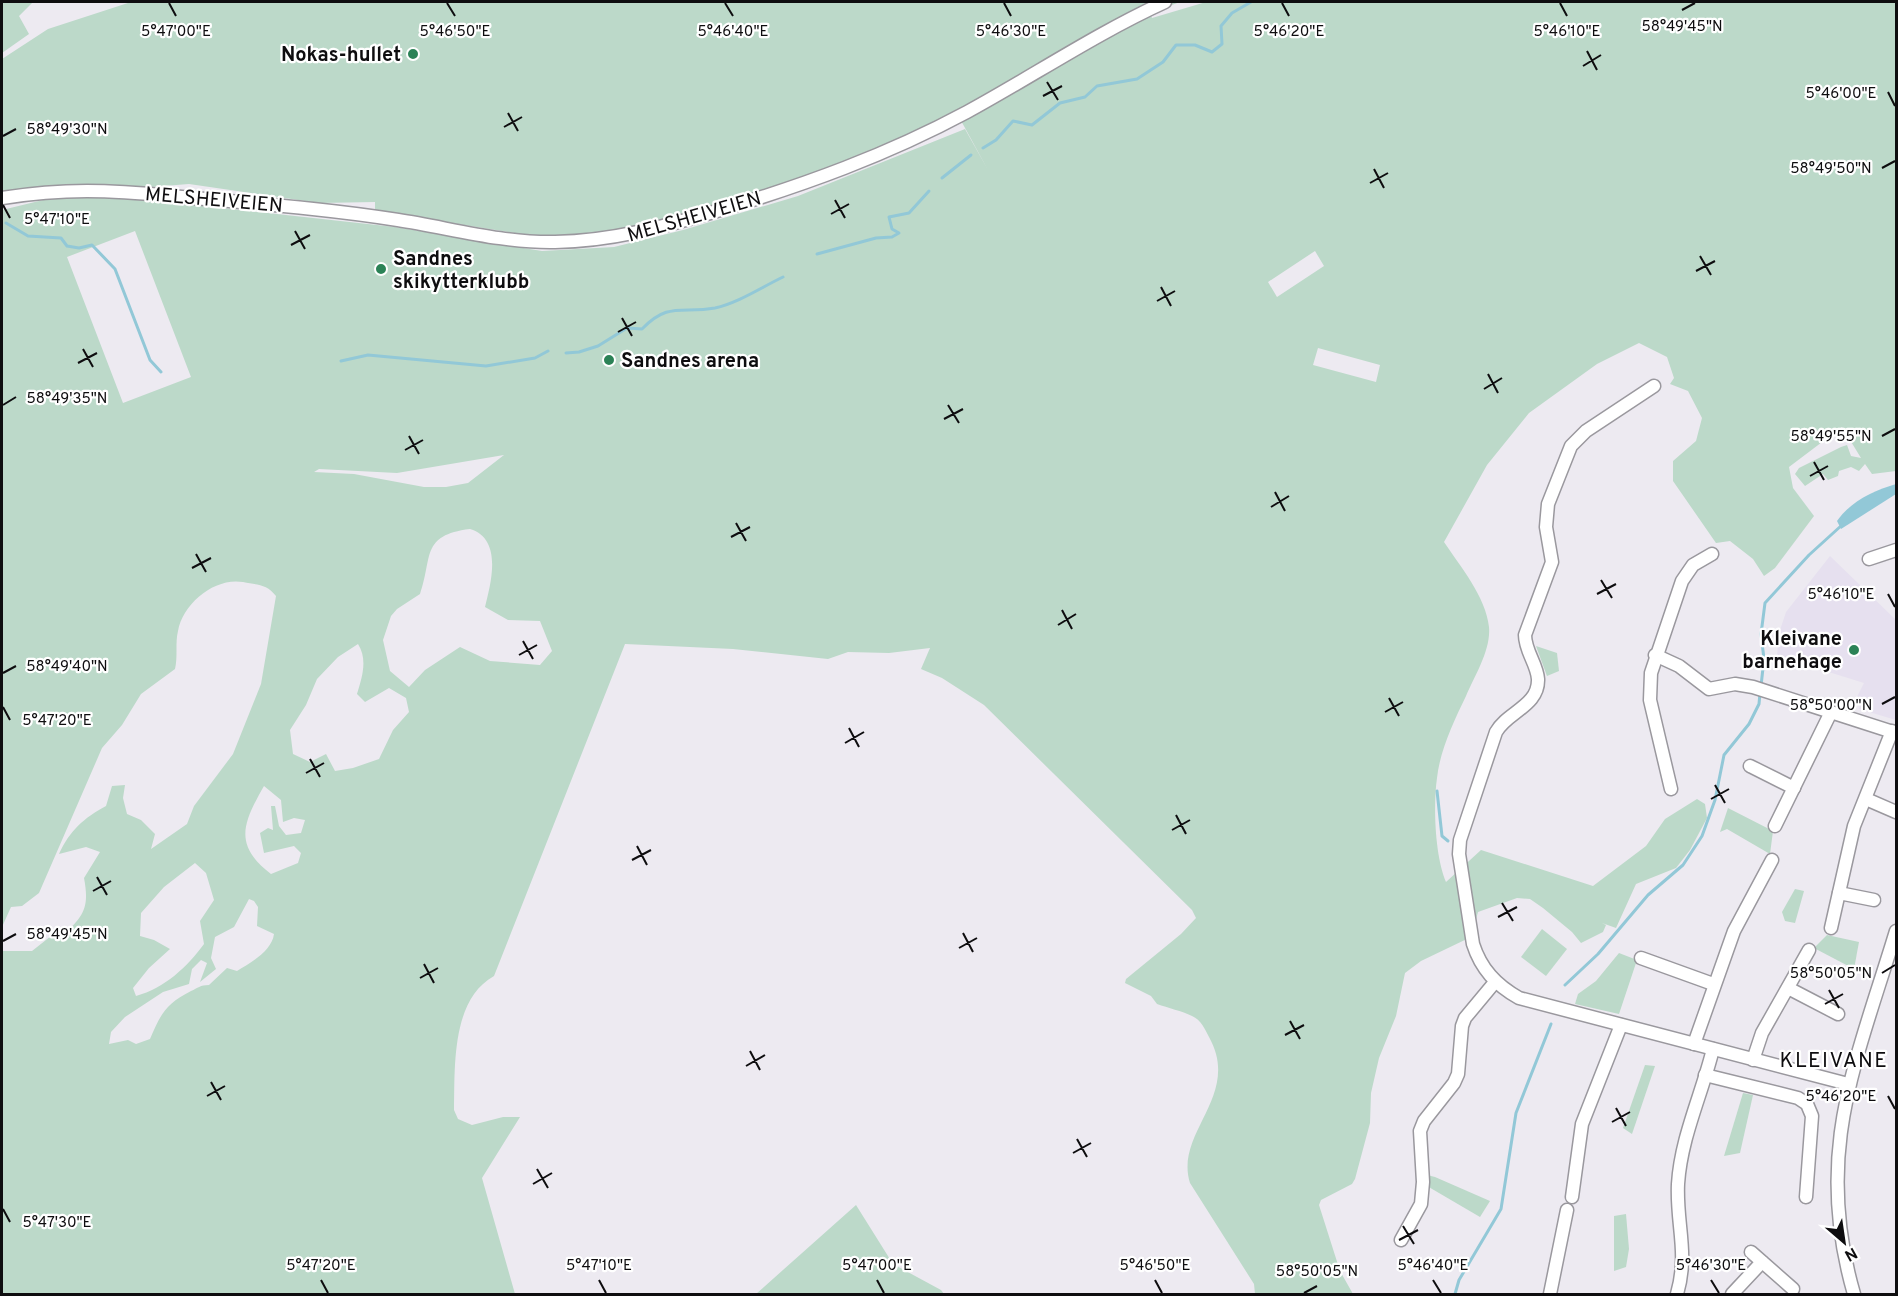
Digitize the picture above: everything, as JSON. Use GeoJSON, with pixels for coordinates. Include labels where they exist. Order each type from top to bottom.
{"type":"FeatureCollection","features":[{"type":"Feature","properties":{"kind":"street","name":"MELSHEIVEIEN"},"geometry":{"type":"LineString","coordinates":[[2,198],[64,189],[124,190],[335,211],[517,241],[554,242],[615,238],[650,231],[747,202],[820,179],[875,157],[964,113],[1165,2]]}},
{"type":"Feature","properties":{"kind":"street"},"geometry":{"type":"LineString","coordinates":[[1654,386],[1574,441],[1548,504],[1546,527],[1552,562],[1525,635],[1526,645],[1538,678],[1537,689],[1532,699],[1503,723],[1496,732],[1460,840],[1459,854],[1473,944],[1480,960],[1495,982],[1519,998],[1848,1084]]}},
{"type":"Feature","properties":{"kind":"street"},"geometry":{"type":"LineString","coordinates":[[1869,559],[1896,550]]}},
{"type":"Feature","properties":{"kind":"street"},"geometry":{"type":"LineString","coordinates":[[1671,789],[1650,700],[1649,687],[1654,655],[1682,581],[1693,565],[1712,554]]}},
{"type":"Feature","properties":{"kind":"street"},"geometry":{"type":"LineString","coordinates":[[1654,655],[1679,666],[1709,689],[1742,685],[1894,732],[1849,842],[1831,928]]}},
{"type":"Feature","properties":{"kind":"street"},"geometry":{"type":"LineString","coordinates":[[1775,826],[1832,712]]}},
{"type":"Feature","properties":{"kind":"street"},"geometry":{"type":"LineString","coordinates":[[1750,766],[1794,788]]}},
{"type":"Feature","properties":{"kind":"street"},"geometry":{"type":"LineString","coordinates":[[1866,799],[1896,812]]}},
{"type":"Feature","properties":{"kind":"street"},"geometry":{"type":"LineString","coordinates":[[1694,1044],[1713,984],[1734,931],[1772,860]]}},
{"type":"Feature","properties":{"kind":"street"},"geometry":{"type":"LineString","coordinates":[[1839,893],[1874,900]]}},
{"type":"Feature","properties":{"kind":"street"},"geometry":{"type":"LineString","coordinates":[[1854,1294],[1842,1246],[1837,1203],[1838,1145],[1848,1084],[1896,931]]}},
{"type":"Feature","properties":{"kind":"street"},"geometry":{"type":"LineString","coordinates":[[1753,1060],[1762,1033],[1809,950]]}},
{"type":"Feature","properties":{"kind":"street"},"geometry":{"type":"LineString","coordinates":[[1641,958],[1713,984]]}},
{"type":"Feature","properties":{"kind":"street"},"geometry":{"type":"LineString","coordinates":[[1401,1240],[1421,1204],[1424,1182],[1420,1131],[1424,1121],[1454,1083],[1458,1074],[1461,1034],[1466,1018],[1495,982]]}},
{"type":"Feature","properties":{"kind":"street"},"geometry":{"type":"LineString","coordinates":[[1788,988],[1838,1014]]}},
{"type":"Feature","properties":{"kind":"street"},"geometry":{"type":"LineString","coordinates":[[1572,1197],[1582,1124],[1621,1025]]}},
{"type":"Feature","properties":{"kind":"street"},"geometry":{"type":"LineString","coordinates":[[1677,1294],[1684,1249],[1678,1185],[1681,1160],[1713,1049]]}},
{"type":"Feature","properties":{"kind":"street"},"geometry":{"type":"LineString","coordinates":[[1705,1075],[1798,1098],[1807,1104],[1812,1116],[1806,1197]]}},
{"type":"Feature","properties":{"kind":"street"},"geometry":{"type":"LineString","coordinates":[[1807,1104],[1819,1095]]}},
{"type":"Feature","properties":{"kind":"street"},"geometry":{"type":"LineString","coordinates":[[1550,1294],[1567,1210]]}},
{"type":"Feature","properties":{"kind":"street"},"geometry":{"type":"LineString","coordinates":[[1750,1252],[1793,1289]]}},
{"type":"Feature","properties":{"kind":"street"},"geometry":{"type":"LineString","coordinates":[[1732,1294],[1762,1262]]}},
{"type":"Feature","properties":{"kind":"shaded area"},"geometry":{"type":"Polygon","coordinates":[[[1830,556],[1896,620],[1896,720],[1859,709],[1861,701],[1856,699],[1864,683],[1777,656],[1779,633],[1786,612],[1830,556]]]}},
{"type":"Feature","properties":{"kind":"green space"},"geometry":{"type":"Polygon","coordinates":[[[2,2],[33,2],[19,16],[29,34],[2,53],[2,2]]]}},
{"type":"Feature","properties":{"kind":"green space"},"geometry":{"type":"Polygon","coordinates":[[[131,2],[1180,2],[1150,13],[1152,18],[1206,2],[1896,2],[1896,471],[1872,474],[1865,464],[1859,471],[1851,467],[1839,471],[1838,476],[1828,480],[1823,474],[1805,486],[1795,474],[1799,468],[1841,447],[1847,445],[1851,456],[1861,458],[1842,427],[1789,467],[1793,488],[1814,516],[1775,568],[1764,576],[1753,559],[1730,541],[1716,543],[1673,481],[1673,461],[1696,441],[1702,418],[1688,391],[1670,384],[1674,378],[1667,357],[1639,343],[1597,364],[1529,413],[1487,465],[1444,542],[1478,593],[1489,627],[1488,645],[1448,736],[1439,767],[1435,802],[1436,831],[1439,859],[1446,882],[1481,850],[1593,886],[1646,846],[1665,819],[1697,799],[1705,804],[1707,818],[1690,850],[1676,868],[1636,884],[1616,928],[1602,923],[1606,925],[1603,932],[1581,943],[1572,932],[1543,908],[1530,899],[1517,898],[1478,912],[1471,937],[1421,961],[1405,973],[1396,1016],[1379,1058],[1371,1093],[1370,1123],[1355,1179],[1352,1184],[1321,1200],[1319,1205],[1340,1271],[1353,1294],[1255,1294],[1254,1284],[1190,1183],[1188,1165],[1191,1147],[1213,1096],[1218,1078],[1217,1058],[1209,1037],[1195,1018],[1157,1004],[1151,996],[1125,983],[1126,979],[1181,934],[1196,918],[1192,910],[984,705],[942,678],[921,669],[930,648],[889,653],[848,652],[828,659],[733,649],[625,644],[494,976],[480,987],[470,1001],[458,1036],[454,1110],[458,1119],[472,1125],[503,1117],[520,1117],[482,1178],[515,1294],[2,1294],[2,951],[32,951],[51,936],[60,938],[83,912],[86,898],[84,878],[100,852],[86,847],[59,854],[78,826],[106,806],[112,786],[125,785],[123,798],[127,814],[141,820],[155,834],[151,849],[187,824],[194,806],[233,754],[261,684],[276,596],[262,586],[232,582],[211,588],[193,602],[186,611],[178,631],[175,669],[141,694],[122,725],[102,748],[39,893],[22,906],[11,907],[2,927],[2,210],[76,192],[395,227],[542,251],[614,247],[683,230],[798,196],[965,129],[988,170],[959,117],[841,168],[643,226],[547,238],[375,211],[375,202],[319,203],[189,184],[138,188],[91,184],[2,195],[2,59],[48,29],[131,2]],[[135,231],[67,257],[123,403],[191,377],[135,231]],[[1315,251],[1268,282],[1277,297],[1324,266],[1315,251]],[[1318,348],[1313,365],[1376,382],[1380,365],[1318,348]],[[504,455],[397,473],[319,469],[314,472],[354,474],[424,487],[446,487],[468,483],[504,455]],[[470,529],[443,537],[431,550],[420,594],[397,609],[391,616],[383,640],[390,671],[409,687],[425,670],[460,647],[490,661],[540,665],[552,651],[540,621],[508,620],[485,607],[492,574],[491,552],[487,542],[480,534],[470,529]],[[358,644],[338,657],[317,679],[306,705],[290,730],[293,754],[310,762],[326,754],[335,771],[353,768],[379,759],[393,730],[409,712],[406,698],[389,688],[365,702],[357,694],[363,662],[358,644]],[[264,786],[251,811],[245,833],[251,853],[259,863],[271,874],[298,863],[301,853],[294,846],[264,853],[260,833],[268,828],[273,830],[271,806],[275,806],[279,826],[286,835],[301,833],[305,820],[294,818],[283,822],[281,800],[264,786]],[[195,863],[164,887],[141,913],[140,936],[154,940],[170,949],[149,968],[133,988],[136,996],[156,988],[174,976],[204,944],[200,921],[214,900],[206,873],[195,863]],[[249,899],[234,927],[215,937],[211,958],[216,969],[200,982],[207,963],[201,960],[192,969],[189,984],[163,992],[125,1017],[111,1032],[109,1044],[128,1040],[136,1044],[150,1039],[161,1016],[176,1000],[199,987],[209,985],[227,968],[237,971],[265,951],[274,934],[257,926],[258,907],[254,901],[249,899]]]}},
{"type":"Feature","properties":{"kind":"green space"},"geometry":{"type":"Polygon","coordinates":[[[1536,646],[1557,653],[1559,671],[1547,676],[1536,646]]]}},
{"type":"Feature","properties":{"kind":"green space"},"geometry":{"type":"Polygon","coordinates":[[[1728,808],[1773,831],[1770,854],[1727,829],[1720,832],[1728,808]]]}},
{"type":"Feature","properties":{"kind":"green space"},"geometry":{"type":"Polygon","coordinates":[[[1795,889],[1804,891],[1795,923],[1785,921],[1782,912],[1795,889]]]}},
{"type":"Feature","properties":{"kind":"green space"},"geometry":{"type":"Polygon","coordinates":[[[1542,929],[1567,949],[1546,976],[1521,957],[1542,929]]]}},
{"type":"Feature","properties":{"kind":"green space"},"geometry":{"type":"Polygon","coordinates":[[[1827,935],[1859,942],[1854,969],[1814,948],[1827,935]]]}},
{"type":"Feature","properties":{"kind":"green space"},"geometry":{"type":"Polygon","coordinates":[[[1619,953],[1637,960],[1619,1014],[1575,1004],[1578,994],[1596,981],[1619,953]]]}},
{"type":"Feature","properties":{"kind":"green space"},"geometry":{"type":"Polygon","coordinates":[[[1645,1065],[1655,1066],[1632,1134],[1623,1128],[1645,1065]]]}},
{"type":"Feature","properties":{"kind":"green space"},"geometry":{"type":"Polygon","coordinates":[[[1743,1093],[1753,1095],[1740,1153],[1724,1156],[1743,1093]]]}},
{"type":"Feature","properties":{"kind":"green space"},"geometry":{"type":"Polygon","coordinates":[[[1427,1175],[1490,1201],[1480,1217],[1427,1186],[1427,1175]]]}},
{"type":"Feature","properties":{"kind":"green space"},"geometry":{"type":"Polygon","coordinates":[[[856,1205],[893,1264],[941,1290],[944,1294],[756,1294],[856,1205]]]}},
{"type":"Feature","properties":{"kind":"green space"},"geometry":{"type":"Polygon","coordinates":[[[1626,1214],[1629,1249],[1626,1267],[1614,1271],[1614,1216],[1626,1214]]]}},
{"type":"Feature","properties":{"kind":"water"},"geometry":{"type":"Polygon","coordinates":[[[1896,484],[1896,494],[1841,529],[1837,521],[1856,502],[1896,484]]]}},
{"type":"Feature","properties":{"kind":"waterway"},"geometry":{"type":"LineString","coordinates":[[983,148],[996,140],[1013,121],[1032,125],[1060,103],[1085,97],[1097,86],[1137,79],[1163,62],[1176,45],[1195,45],[1212,52],[1222,44],[1221,26],[1232,13],[1251,2]]}},
{"type":"Feature","properties":{"kind":"waterway"},"geometry":{"type":"LineString","coordinates":[[942,178],[971,155]]}},
{"type":"Feature","properties":{"kind":"waterway"},"geometry":{"type":"LineString","coordinates":[[817,254],[876,238],[892,237],[899,233],[892,229],[889,217],[909,213],[929,191]]}},
{"type":"Feature","properties":{"kind":"waterway"},"geometry":{"type":"LineString","coordinates":[[6,223],[28,236],[61,238],[67,246],[79,248],[92,245],[115,269],[150,360],[161,372]]}},
{"type":"Feature","properties":{"kind":"waterway"},"geometry":{"type":"LineString","coordinates":[[566,353],[579,352],[598,346],[627,328],[642,329],[652,320],[668,312],[724,306],[783,277]]}},
{"type":"Feature","properties":{"kind":"waterway"},"geometry":{"type":"LineString","coordinates":[[341,361],[368,355],[486,366],[535,358],[548,351]]}},
{"type":"Feature","properties":{"kind":"waterway"},"geometry":{"type":"LineString","coordinates":[[1761,686],[1764,659],[1761,634],[1765,603],[1809,555],[1842,525]]}},
{"type":"Feature","properties":{"kind":"waterway"},"geometry":{"type":"LineString","coordinates":[[1565,985],[1598,954],[1648,895],[1683,865],[1702,836],[1715,800],[1724,755],[1749,724],[1759,704],[1760,693]]}},
{"type":"Feature","properties":{"kind":"waterway"},"geometry":{"type":"LineString","coordinates":[[1437,791],[1442,836],[1448,841]]}},
{"type":"Feature","properties":{"kind":"waterway"},"geometry":{"type":"LineString","coordinates":[[1455,1294],[1459,1280],[1501,1209],[1516,1113],[1551,1024]]}},
{"type":"Feature","properties":{"kind":"place","name":"Nokas-hullet"},"geometry":{"type":"Point","coordinates":[413,54]}},
{"type":"Feature","properties":{"kind":"place","name":"Sandnes skikytterklubb"},"geometry":{"type":"Point","coordinates":[381,269]}},
{"type":"Feature","properties":{"kind":"place","name":"Sandnes arena"},"geometry":{"type":"Point","coordinates":[609,360]}},
{"type":"Feature","properties":{"kind":"place","name":"Kleivane barnehage"},"geometry":{"type":"Point","coordinates":[1854,650]}},
{"type":"Feature","properties":{"kind":"district","name":"KLEIVANE"},"geometry":{"type":"Point","coordinates":[1834,1060]}}]}
